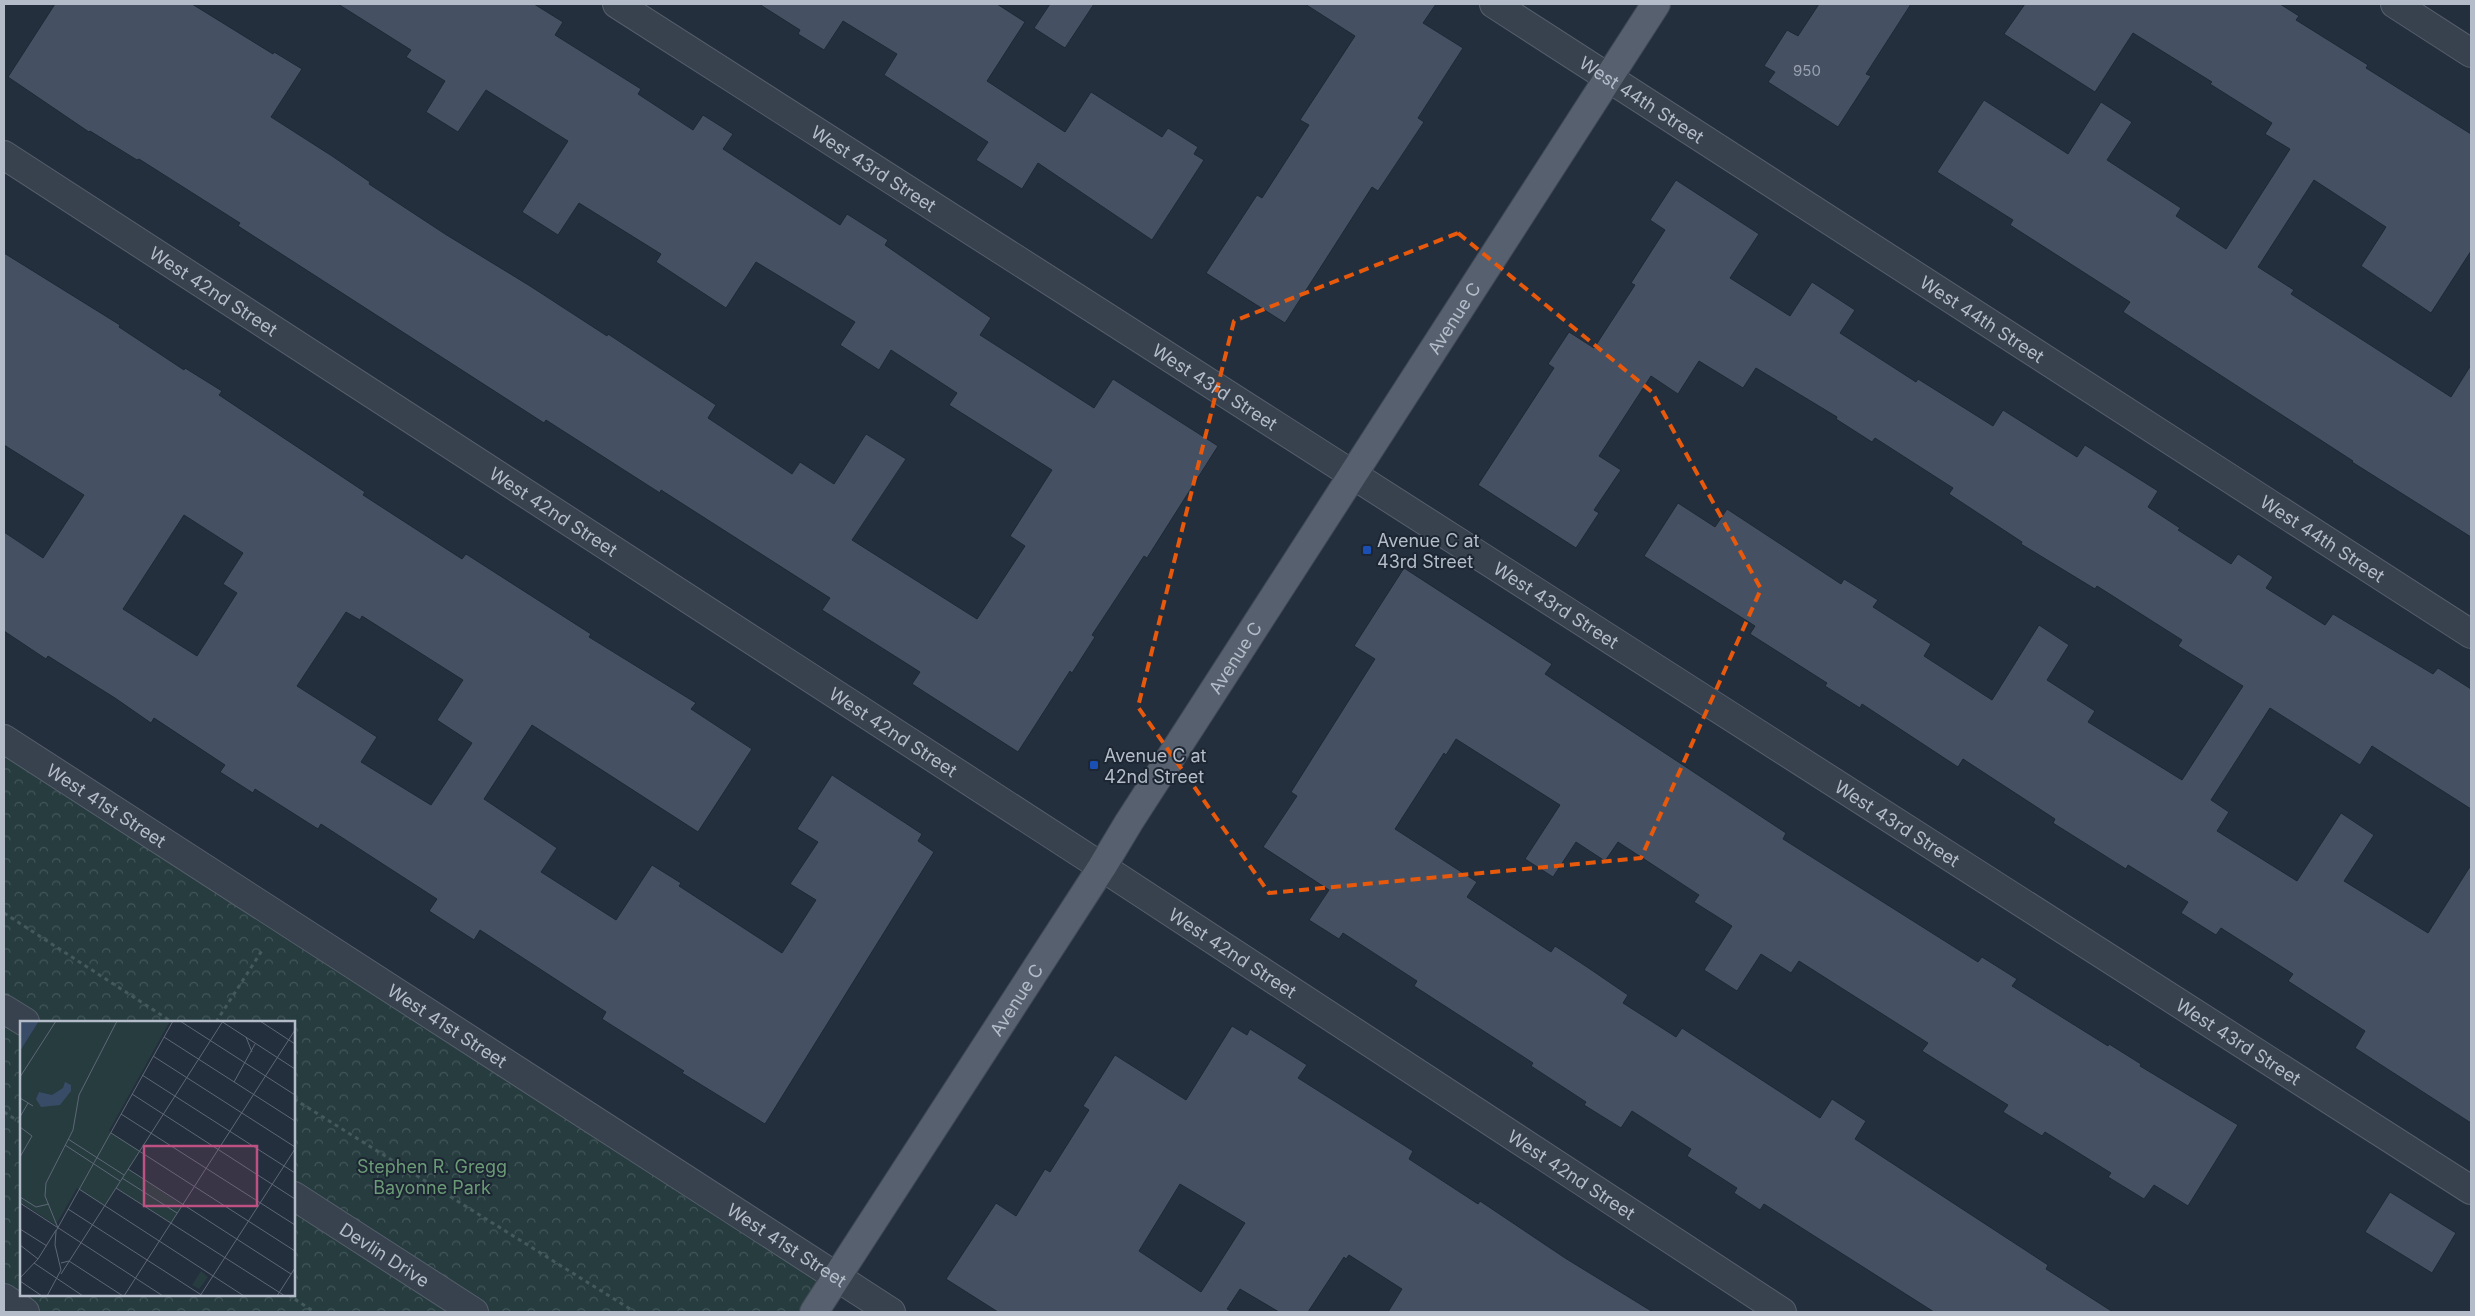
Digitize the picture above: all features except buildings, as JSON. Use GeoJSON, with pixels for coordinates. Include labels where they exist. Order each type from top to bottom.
{"type":"FeatureCollection","features":[{"type":"Feature","properties":{"kind":"main road","name":"Avenue C"},"geometry":{"type":"LineString","coordinates":[[814,1312],[1656,4]]}},
{"type":"Feature","properties":{"kind":"street","name":"West 43rd Street"},"geometry":{"type":"LineString","coordinates":[[617,4],[2471,1190]]}},
{"type":"Feature","properties":{"kind":"street","name":"West 44th Street"},"geometry":{"type":"LineString","coordinates":[[1494,4],[2471,634]]}},
{"type":"Feature","properties":{"kind":"street"},"geometry":{"type":"LineString","coordinates":[[2395,4],[2471,53]]}},
{"type":"Feature","properties":{"kind":"street","name":"West 42nd Street"},"geometry":{"type":"LineString","coordinates":[[4,155],[1102,867],[1782,1312]]}},
{"type":"Feature","properties":{"kind":"street","name":"West 41st Street"},"geometry":{"type":"LineString","coordinates":[[4,739],[891,1312]]}},
{"type":"Feature","properties":{"kind":"street"},"geometry":{"type":"LineString","coordinates":[[4,1008],[24,1021]]}},
{"type":"Feature","properties":{"kind":"street","name":"Devlin Drive"},"geometry":{"type":"LineString","coordinates":[[295,1197],[474,1312]]}},
{"type":"Feature","properties":{"kind":"street"},"geometry":{"type":"LineString","coordinates":[[4,1298],[25,1312]]}},
{"type":"Feature","properties":{"kind":"path"},"geometry":{"type":"LineString","coordinates":[[4,913],[170,1021]]}},
{"type":"Feature","properties":{"kind":"path"},"geometry":{"type":"LineString","coordinates":[[217,1021],[282,919]]}},
{"type":"Feature","properties":{"kind":"path"},"geometry":{"type":"LineString","coordinates":[[295,1100],[634,1312]]}},
{"type":"Feature","properties":{"kind":"path"},"geometry":{"type":"LineString","coordinates":[[4,1112],[20,1122]]}},
{"type":"Feature","properties":{"kind":"path"},"geometry":{"type":"LineString","coordinates":[[290,1296],[315,1312]]}},
{"type":"Feature","properties":{"kind":"highlighted area"},"geometry":{"type":"Polygon","coordinates":[[[1458,233],[1652,392],[1761,589],[1641,858],[1269,893],[1138,707],[1234,321],[1458,233]]]}},
{"type":"Feature","properties":{"kind":"green space","name":"Stephen R. Gregg Bayonne Park"},"geometry":{"type":"Polygon","coordinates":[[[4,737],[838,1277],[815,1312],[25,1312],[4,1298],[4,737]]]}},
{"type":"Feature","properties":{"kind":"place","name":"Avenue C at 43rd Street"},"geometry":{"type":"Point","coordinates":[1367,550]}},
{"type":"Feature","properties":{"kind":"place","name":"Avenue C at 42nd Street"},"geometry":{"type":"Point","coordinates":[1094,765]}}]}
